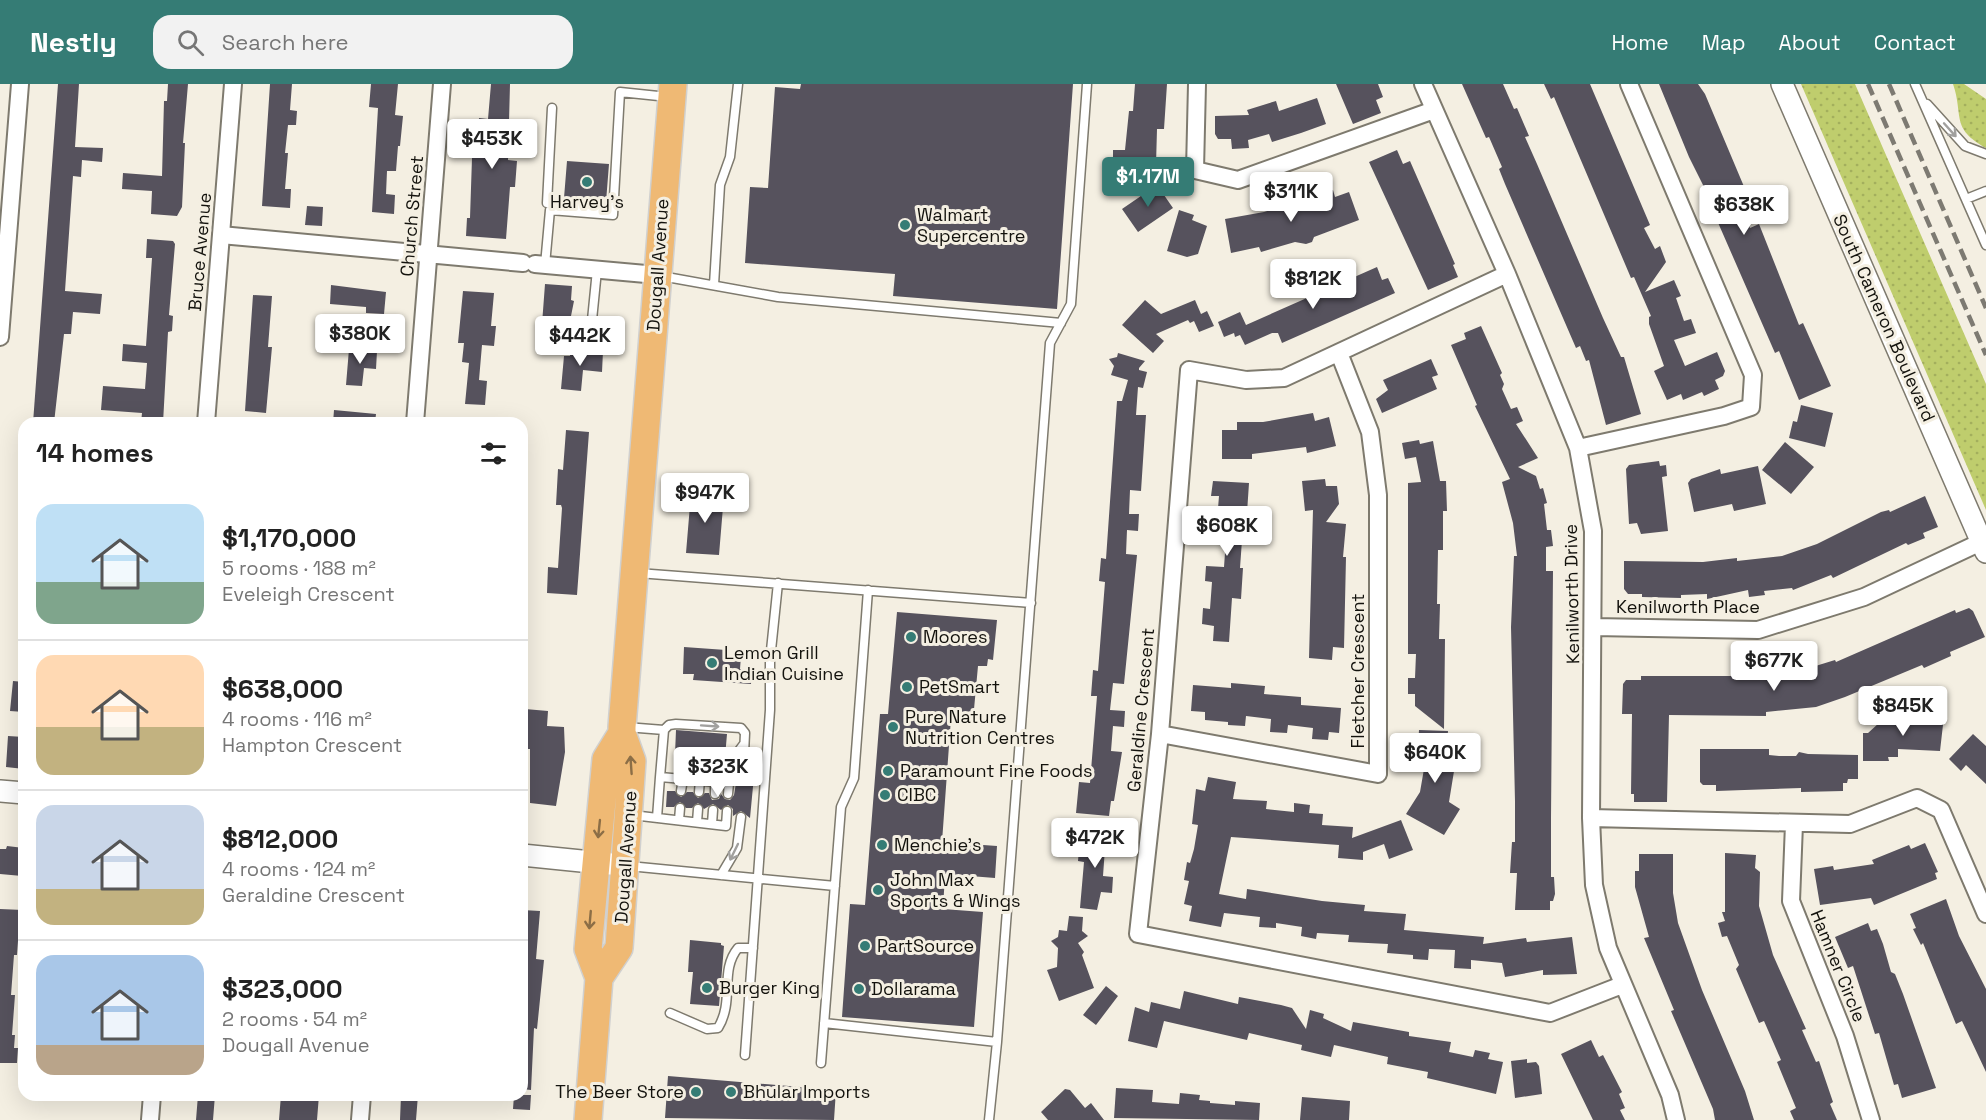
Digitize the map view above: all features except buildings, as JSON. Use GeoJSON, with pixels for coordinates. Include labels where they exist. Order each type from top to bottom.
{"type":"FeatureCollection","features":[{"type":"Feature","properties":{"kind":"main road","name":"Dougall Avenue"},"geometry":{"type":"LineString","coordinates":[[599,978],[620,948],[632,761],[622,730],[672,91]]}},
{"type":"Feature","properties":{"kind":"main road","name":"Dougall Avenue"},"geometry":{"type":"LineString","coordinates":[[588,1120],[599,978],[588,949],[595,862],[606,759],[622,730]]}},
{"type":"Feature","properties":{"kind":"street"},"geometry":{"type":"LineString","coordinates":[[0,337],[20,84]]}},
{"type":"Feature","properties":{"kind":"street","name":"Bruce Avenue"},"geometry":{"type":"LineString","coordinates":[[206,417],[233,84]]}},
{"type":"Feature","properties":{"kind":"street","name":"Church Street"},"geometry":{"type":"LineString","coordinates":[[415,417],[442,84]]}},
{"type":"Feature","properties":{"kind":"street"},"geometry":{"type":"LineString","coordinates":[[1197,84],[1195,170],[1238,180],[1434,110]]}},
{"type":"Feature","properties":{"kind":"street","name":"Kenilworth Drive"},"geometry":{"type":"LineString","coordinates":[[1423,84],[1507,274],[1578,448],[1593,531],[1591,818],[1594,885],[1608,948],[1670,1095],[1676,1120]]}},
{"type":"Feature","properties":{"kind":"street"},"geometry":{"type":"LineString","coordinates":[[1578,448],[1724,416],[1750,407],[1753,375],[1629,84]]}},
{"type":"Feature","properties":{"kind":"street","name":"South Cameron Boulevard"},"geometry":{"type":"LineString","coordinates":[[1782,84],[1984,547]]}},
{"type":"Feature","properties":{"kind":"street"},"geometry":{"type":"LineString","coordinates":[[221,235],[657,275]]}},
{"type":"Feature","properties":{"kind":"street","name":"Geraldine Crescent"},"geometry":{"type":"LineString","coordinates":[[1507,274],[1284,378],[1246,380],[1189,370],[1160,734],[1138,934],[1550,1013],[1622,985]]}},
{"type":"Feature","properties":{"kind":"street","name":"Fletcher Crescent"},"geometry":{"type":"LineString","coordinates":[[1160,734],[1378,774],[1378,495],[1370,432],[1339,353]]}},
{"type":"Feature","properties":{"kind":"street","name":"Kenilworth Place"},"geometry":{"type":"LineString","coordinates":[[1594,627],[1758,630],[1864,597],[1984,547]]}},
{"type":"Feature","properties":{"kind":"street"},"geometry":{"type":"LineString","coordinates":[[0,791],[18,792]]}},
{"type":"Feature","properties":{"kind":"street"},"geometry":{"type":"LineString","coordinates":[[1591,818],[1850,824],[1917,798],[1941,810],[1986,914]]}},
{"type":"Feature","properties":{"kind":"street","name":"Hamner Circle"},"geometry":{"type":"LineString","coordinates":[[1794,824],[1791,900],[1845,1036],[1871,1120]]}},
{"type":"Feature","properties":{"kind":"street"},"geometry":{"type":"LineString","coordinates":[[528,856],[626,865]]}},
{"type":"Feature","properties":{"kind":"street"},"geometry":{"type":"LineString","coordinates":[[150,1120],[152,1101]]}},
{"type":"Feature","properties":{"kind":"street"},"geometry":{"type":"LineString","coordinates":[[360,1120],[362,1101]]}},
{"type":"Feature","properties":{"kind":"lane"},"geometry":{"type":"LineString","coordinates":[[714,285],[720,186],[730,157],[738,84]]}},
{"type":"Feature","properties":{"kind":"lane"},"geometry":{"type":"LineString","coordinates":[[989,1120],[997,1042],[1050,343],[1071,304],[1087,84]]}},
{"type":"Feature","properties":{"kind":"lane"},"geometry":{"type":"LineString","coordinates":[[1915,84],[1986,245]]}},
{"type":"Feature","properties":{"kind":"lane"},"geometry":{"type":"LineString","coordinates":[[534,264],[550,210],[613,215],[620,92],[672,91]]}},
{"type":"Feature","properties":{"kind":"lane"},"geometry":{"type":"LineString","coordinates":[[1921,97],[1965,146],[1986,154]]}},
{"type":"Feature","properties":{"kind":"lane"},"geometry":{"type":"LineString","coordinates":[[552,108],[547,204],[613,210]]}},
{"type":"Feature","properties":{"kind":"lane"},"geometry":{"type":"LineString","coordinates":[[1966,199],[1986,191]]}},
{"type":"Feature","properties":{"kind":"lane"},"geometry":{"type":"LineString","coordinates":[[592,320],[597,270]]}},
{"type":"Feature","properties":{"kind":"lane"},"geometry":{"type":"LineString","coordinates":[[657,275],[778,297],[1061,323]]}},
{"type":"Feature","properties":{"kind":"lane"},"geometry":{"type":"LineString","coordinates":[[634,573],[1031,603]]}},
{"type":"Feature","properties":{"kind":"lane"},"geometry":{"type":"LineString","coordinates":[[745,1056],[770,710],[770,660],[778,583]]}},
{"type":"Feature","properties":{"kind":"lane"},"geometry":{"type":"LineString","coordinates":[[821,1063],[842,807],[854,778],[868,590]]}},
{"type":"Feature","properties":{"kind":"lane"},"geometry":{"type":"LineString","coordinates":[[657,818],[664,730],[669,725],[741,728],[745,733],[743,775]]}},
{"type":"Feature","properties":{"kind":"lane"},"geometry":{"type":"LineString","coordinates":[[622,730],[664,730]]}},
{"type":"Feature","properties":{"kind":"lane"},"geometry":{"type":"LineString","coordinates":[[728,794],[735,756],[745,744]]}},
{"type":"Feature","properties":{"kind":"lane"},"geometry":{"type":"LineString","coordinates":[[660,777],[729,783]]}},
{"type":"Feature","properties":{"kind":"lane"},"geometry":{"type":"LineString","coordinates":[[681,791],[682,779]]}},
{"type":"Feature","properties":{"kind":"lane"},"geometry":{"type":"LineString","coordinates":[[699,792],[700,780]]}},
{"type":"Feature","properties":{"kind":"lane"},"geometry":{"type":"LineString","coordinates":[[715,782],[715,794]]}},
{"type":"Feature","properties":{"kind":"lane"},"geometry":{"type":"LineString","coordinates":[[679,820],[680,808]]}},
{"type":"Feature","properties":{"kind":"lane"},"geometry":{"type":"LineString","coordinates":[[697,822],[698,809]]}},
{"type":"Feature","properties":{"kind":"lane"},"geometry":{"type":"LineString","coordinates":[[712,824],[713,810]]}},
{"type":"Feature","properties":{"kind":"lane"},"geometry":{"type":"LineString","coordinates":[[726,826],[727,811]]}},
{"type":"Feature","properties":{"kind":"lane"},"geometry":{"type":"LineString","coordinates":[[629,815],[740,828]]}},
{"type":"Feature","properties":{"kind":"lane"},"geometry":{"type":"LineString","coordinates":[[722,875],[737,848],[741,817]]}},
{"type":"Feature","properties":{"kind":"lane"},"geometry":{"type":"LineString","coordinates":[[626,865],[835,886]]}},
{"type":"Feature","properties":{"kind":"lane"},"geometry":{"type":"LineString","coordinates":[[670,1013],[707,1029],[718,1028],[727,1013],[729,959],[738,948],[753,948]]}},
{"type":"Feature","properties":{"kind":"lane"},"geometry":{"type":"LineString","coordinates":[[824,1023],[997,1042]]}},
{"type":"Feature","properties":{"kind":"green space"},"geometry":{"type":"Polygon","coordinates":[[[1801,84],[1855,84],[1986,384],[1986,510],[1801,84]]]}},
{"type":"Feature","properties":{"kind":"green space"},"geometry":{"type":"Polygon","coordinates":[[[1953,84],[1964,84],[1986,99],[1986,148],[1967,134],[1963,127],[1953,84]]]}},
{"type":"Feature","properties":{"kind":"railway"},"geometry":{"type":"LineString","coordinates":[[1868,84],[1986,355]]}},
{"type":"Feature","properties":{"kind":"railway"},"geometry":{"type":"LineString","coordinates":[[1889,84],[1986,308]]}},
{"type":"Feature","properties":{"kind":"place","name":"Harvey's"},"geometry":{"type":"Point","coordinates":[587,182]}},
{"type":"Feature","properties":{"kind":"place","name":"Walmart Supercentre"},"geometry":{"type":"Point","coordinates":[905,225]}},
{"type":"Feature","properties":{"kind":"place","name":"Moores"},"geometry":{"type":"Point","coordinates":[911,637]}},
{"type":"Feature","properties":{"kind":"place","name":"Lemon Grill Indian Cuisine"},"geometry":{"type":"Point","coordinates":[712,663]}},
{"type":"Feature","properties":{"kind":"place","name":"PetSmart"},"geometry":{"type":"Point","coordinates":[907,687]}},
{"type":"Feature","properties":{"kind":"place","name":"Pure Nature Nutrition Centres"},"geometry":{"type":"Point","coordinates":[893,727]}},
{"type":"Feature","properties":{"kind":"place","name":"Paramount Fine Foods"},"geometry":{"type":"Point","coordinates":[888,771]}},
{"type":"Feature","properties":{"kind":"place","name":"CIBC"},"geometry":{"type":"Point","coordinates":[885,795]}},
{"type":"Feature","properties":{"kind":"place","name":"Menchie's"},"geometry":{"type":"Point","coordinates":[882,845]}},
{"type":"Feature","properties":{"kind":"place","name":"John Max Sports & Wings"},"geometry":{"type":"Point","coordinates":[878,890]}},
{"type":"Feature","properties":{"kind":"place","name":"PartSource"},"geometry":{"type":"Point","coordinates":[865,946]}},
{"type":"Feature","properties":{"kind":"place","name":"Burger King"},"geometry":{"type":"Point","coordinates":[707,988]}},
{"type":"Feature","properties":{"kind":"place","name":"Dollarama"},"geometry":{"type":"Point","coordinates":[859,989]}},
{"type":"Feature","properties":{"kind":"place","name":"The Beer Store"},"geometry":{"type":"Point","coordinates":[696,1092]}},
{"type":"Feature","properties":{"kind":"place","name":"Bhular Imports"},"geometry":{"type":"Point","coordinates":[731,1092]}}]}
